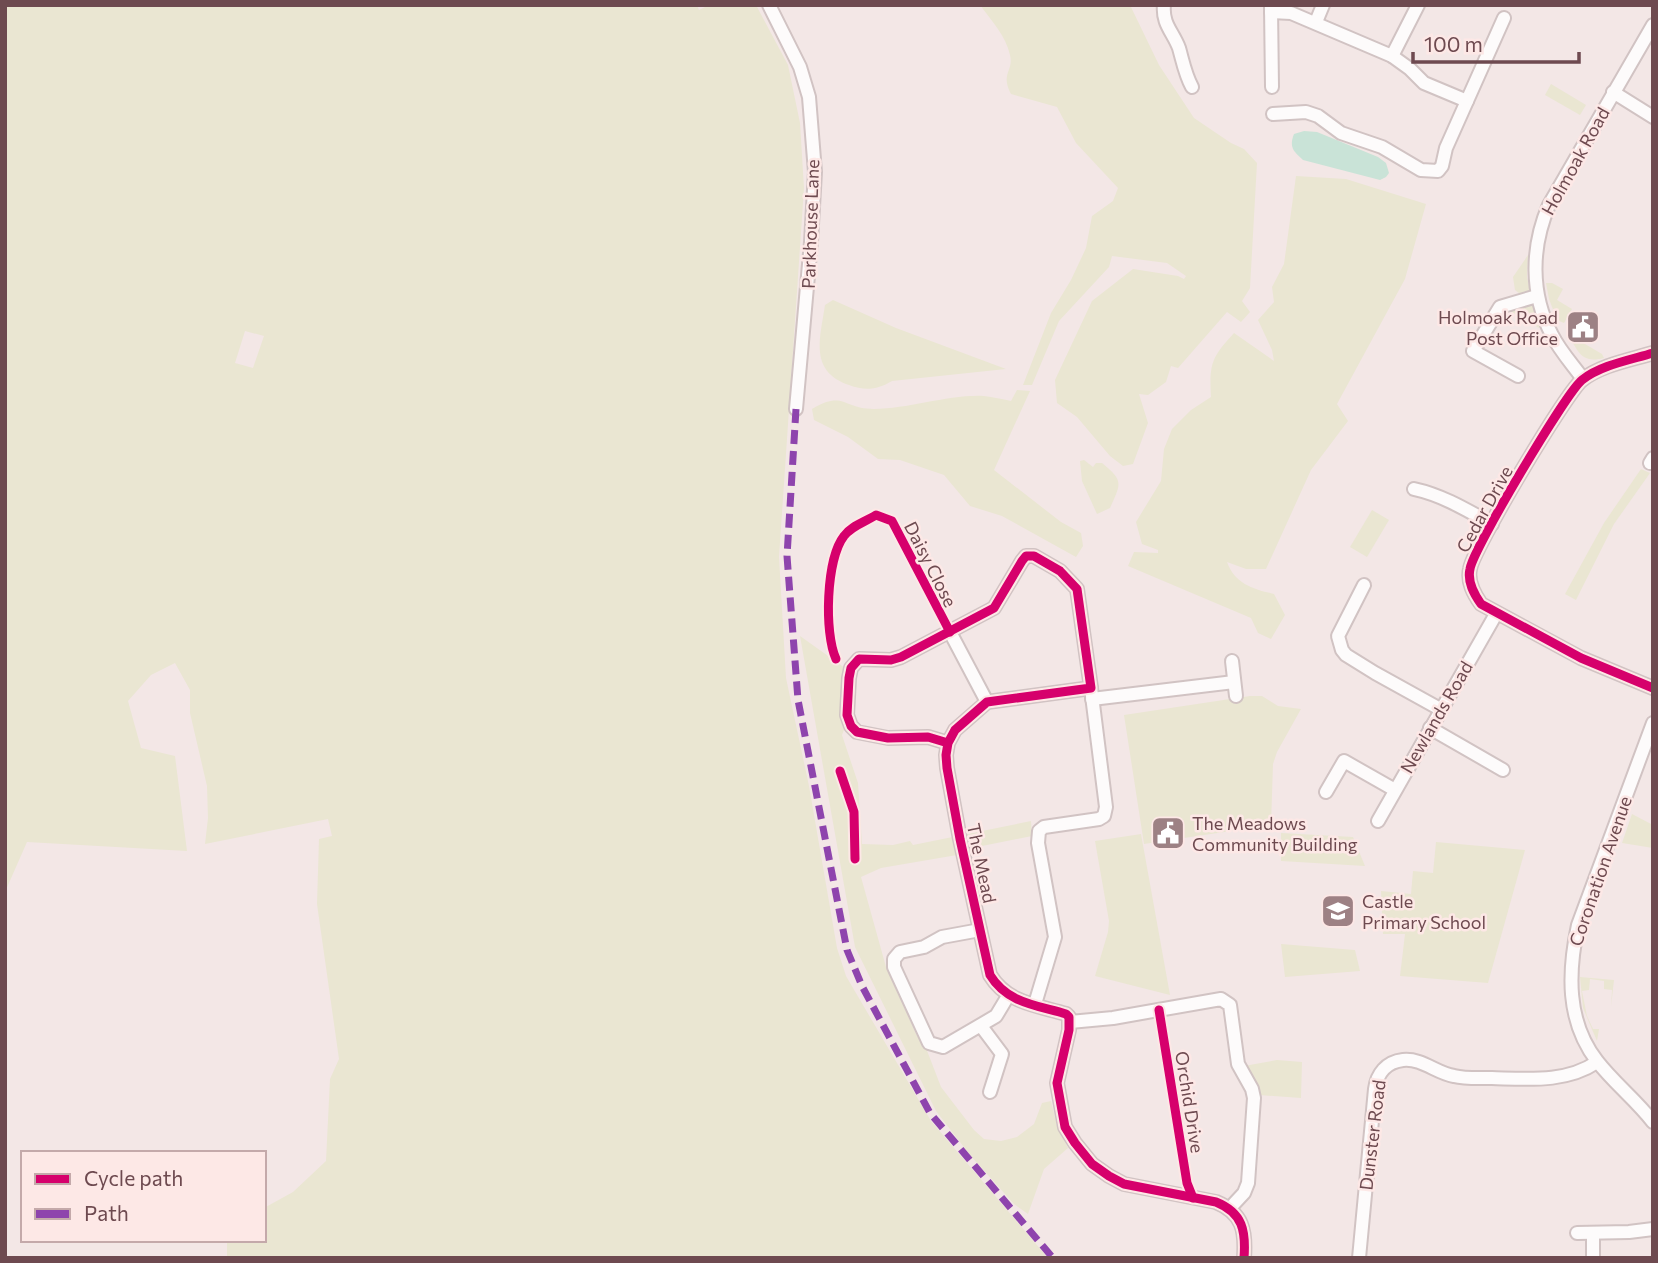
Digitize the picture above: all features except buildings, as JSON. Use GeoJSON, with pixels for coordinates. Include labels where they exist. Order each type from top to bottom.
{"type":"FeatureCollection","features":[{"type":"Feature","properties":{"kind":"street","name":"Parkhouse Lane"},"geometry":{"type":"LineString","coordinates":[[769,5],[800,66],[809,97],[815,172],[796,409]]}},
{"type":"Feature","properties":{"kind":"street"},"geometry":{"type":"LineString","coordinates":[[1164,5],[1164,22],[1178,46],[1185,74],[1192,87]]}},
{"type":"Feature","properties":{"kind":"street"},"geometry":{"type":"LineString","coordinates":[[1316,22],[1323,5]]}},
{"type":"Feature","properties":{"kind":"street"},"geometry":{"type":"LineString","coordinates":[[1392,56],[1418,5]]}},
{"type":"Feature","properties":{"kind":"street"},"geometry":{"type":"LineString","coordinates":[[1272,87],[1271,9],[1316,22],[1392,56],[1424,83],[1467,101]]}},
{"type":"Feature","properties":{"kind":"street"},"geometry":{"type":"LineString","coordinates":[[1273,114],[1306,112],[1318,116],[1341,133],[1382,147],[1421,170],[1438,171],[1504,18]]}},
{"type":"Feature","properties":{"kind":"street","name":"Holmoak Road"},"geometry":{"type":"LineString","coordinates":[[1583,379],[1553,337],[1537,296],[1537,244],[1549,205],[1653,25]]}},
{"type":"Feature","properties":{"kind":"street"},"geometry":{"type":"LineString","coordinates":[[1613,92],[1653,117]]}},
{"type":"Feature","properties":{"kind":"street"},"geometry":{"type":"LineString","coordinates":[[1518,376],[1474,351],[1500,307],[1537,296]]}},
{"type":"Feature","properties":{"kind":"street"},"geometry":{"type":"LineString","coordinates":[[1583,379],[1608,367],[1653,353]]}},
{"type":"Feature","properties":{"kind":"street","name":"Cedar Drive"},"geometry":{"type":"LineString","coordinates":[[1583,379],[1560,407],[1492,524],[1469,568],[1470,579],[1481,604],[1496,614],[1590,663],[1653,688]]}},
{"type":"Feature","properties":{"kind":"street"},"geometry":{"type":"LineString","coordinates":[[1413,489],[1452,502],[1492,524]]}},
{"type":"Feature","properties":{"kind":"street"},"geometry":{"type":"LineString","coordinates":[[1035,1004],[1055,937],[1038,843],[1040,831],[1044,827],[1099,819],[1104,816],[1106,807],[1092,694],[1077,589],[1060,571],[1034,555],[1026,556],[994,608],[901,657],[891,660],[859,659],[851,668],[847,715],[851,726],[858,732],[897,739],[928,737],[948,743],[955,730],[987,702],[1092,694],[1234,682]]}},
{"type":"Feature","properties":{"kind":"street"},"geometry":{"type":"LineString","coordinates":[[1364,585],[1338,636],[1342,650],[1355,661],[1440,709]]}},
{"type":"Feature","properties":{"kind":"street","name":"Newlands Road"},"geometry":{"type":"LineString","coordinates":[[1378,821],[1496,614]]}},
{"type":"Feature","properties":{"kind":"street"},"geometry":{"type":"LineString","coordinates":[[950,632],[987,702]]}},
{"type":"Feature","properties":{"kind":"street"},"geometry":{"type":"LineString","coordinates":[[1232,661],[1236,696]]}},
{"type":"Feature","properties":{"kind":"street","name":"Coronation Avenue"},"geometry":{"type":"LineString","coordinates":[[1652,1120],[1597,1062],[1585,1043],[1572,1005],[1572,953],[1578,925],[1653,723]]}},
{"type":"Feature","properties":{"kind":"street"},"geometry":{"type":"LineString","coordinates":[[1430,727],[1503,770]]}},
{"type":"Feature","properties":{"kind":"street","name":"The Mead"},"geometry":{"type":"LineString","coordinates":[[948,743],[947,768],[990,975],[998,988],[1008,996]]}},
{"type":"Feature","properties":{"kind":"street"},"geometry":{"type":"LineString","coordinates":[[1326,792],[1344,761],[1395,790]]}},
{"type":"Feature","properties":{"kind":"street"},"geometry":{"type":"LineString","coordinates":[[980,930],[942,937],[924,947],[900,952],[894,959],[894,967],[929,1043],[943,1047],[981,1026],[996,1016],[1008,996],[1066,1014],[1070,1022],[1057,1083],[1065,1128],[1075,1143],[1092,1164],[1124,1184],[1216,1202],[1230,1208],[1244,1232],[1244,1258]]}},
{"type":"Feature","properties":{"kind":"street"},"geometry":{"type":"LineString","coordinates":[[1070,1022],[1113,1018],[1221,999],[1230,1005],[1238,1064],[1254,1098],[1248,1183],[1244,1193],[1230,1208]]}},
{"type":"Feature","properties":{"kind":"street"},"geometry":{"type":"LineString","coordinates":[[981,1026],[1002,1054],[990,1092]]}},
{"type":"Feature","properties":{"kind":"street","name":"Dunster Road"},"geometry":{"type":"LineString","coordinates":[[1359,1258],[1375,1089],[1381,1072],[1391,1063],[1403,1060],[1420,1062],[1453,1076],[1543,1079],[1586,1070],[1597,1062]]}},
{"type":"Feature","properties":{"kind":"street"},"geometry":{"type":"LineString","coordinates":[[1577,1233],[1653,1229]]}},
{"type":"Feature","properties":{"kind":"street"},"geometry":{"type":"LineString","coordinates":[[1593,1233],[1593,1258]]}},
{"type":"Feature","properties":{"kind":"shaded area"},"geometry":{"type":"Polygon","coordinates":[[[5,5],[697,5],[699,10],[709,5],[756,5],[788,65],[800,123],[804,188],[779,557],[786,678],[809,786],[837,948],[846,976],[931,1121],[1048,1258],[227,1258],[227,1242],[266,1242],[266,1207],[293,1192],[326,1161],[330,1079],[339,1059],[317,904],[319,839],[332,836],[328,819],[205,844],[208,818],[207,786],[190,713],[190,690],[175,663],[151,675],[128,701],[141,748],[175,756],[187,851],[27,842],[5,892],[5,5]],[[245,331],[235,363],[253,368],[264,336],[245,331]]]}},
{"type":"Feature","properties":{"kind":"shaded area"},"geometry":{"type":"Polygon","coordinates":[[[980,5],[1130,5],[1159,65],[1194,118],[1244,149],[1257,163],[1250,288],[1242,301],[1250,312],[1241,322],[1227,312],[1178,368],[1171,366],[1166,382],[1148,395],[1139,394],[1148,423],[1133,464],[1123,466],[1110,456],[1077,417],[1057,403],[1055,380],[1092,301],[1133,269],[1184,279],[1186,276],[1167,263],[1112,256],[1109,267],[1059,321],[1032,385],[1023,385],[1051,313],[1086,248],[1092,216],[1113,201],[1118,188],[1076,143],[1057,107],[1011,94],[1007,81],[1011,60],[1008,48],[980,5]]]}},
{"type":"Feature","properties":{"kind":"shaded area"},"geometry":{"type":"Polygon","coordinates":[[[1551,84],[1586,105],[1580,115],[1545,95],[1551,84]]]}},
{"type":"Feature","properties":{"kind":"shaded area"},"geometry":{"type":"Polygon","coordinates":[[[1304,131],[1317,132],[1378,157],[1386,163],[1389,173],[1380,180],[1303,160],[1294,151],[1292,142],[1294,134],[1304,131]]]}},
{"type":"Feature","properties":{"kind":"shaded area"},"geometry":{"type":"Polygon","coordinates":[[[1296,176],[1346,179],[1426,204],[1405,279],[1337,404],[1348,421],[1311,470],[1266,569],[1246,569],[1227,562],[1240,580],[1274,594],[1285,615],[1271,639],[1258,633],[1251,618],[1128,566],[1134,552],[1158,553],[1158,550],[1142,544],[1136,522],[1161,481],[1164,449],[1172,429],[1191,410],[1211,397],[1213,361],[1221,348],[1234,333],[1274,361],[1272,350],[1258,320],[1274,302],[1272,287],[1284,264],[1296,176]]]}},
{"type":"Feature","properties":{"kind":"shaded area"},"geometry":{"type":"Polygon","coordinates":[[[1528,255],[1527,277],[1530,291],[1520,294],[1515,290],[1513,277],[1528,255]]]}},
{"type":"Feature","properties":{"kind":"shaded area"},"geometry":{"type":"Polygon","coordinates":[[[1546,283],[1563,289],[1557,300],[1572,309],[1564,323],[1557,320],[1546,283]]]}},
{"type":"Feature","properties":{"kind":"shaded area"},"geometry":{"type":"Polygon","coordinates":[[[833,300],[896,328],[1006,369],[892,381],[871,389],[849,385],[836,379],[828,371],[820,352],[825,305],[833,300]]]}},
{"type":"Feature","properties":{"kind":"shaded area"},"geometry":{"type":"Polygon","coordinates":[[[1533,303],[1541,326],[1539,328],[1507,309],[1533,303]]]}},
{"type":"Feature","properties":{"kind":"shaded area"},"geometry":{"type":"Polygon","coordinates":[[[1568,334],[1602,354],[1604,358],[1585,358],[1568,334]]]}},
{"type":"Feature","properties":{"kind":"shaded area"},"geometry":{"type":"Polygon","coordinates":[[[1017,390],[1030,391],[994,470],[1061,522],[1081,533],[1083,546],[1076,557],[1002,516],[970,506],[944,475],[900,460],[878,459],[848,437],[814,420],[812,409],[831,401],[874,409],[971,396],[1011,401],[1017,390]]]}},
{"type":"Feature","properties":{"kind":"shaded area"},"geometry":{"type":"Polygon","coordinates":[[[1084,460],[1093,467],[1096,463],[1102,463],[1114,474],[1118,483],[1110,508],[1097,514],[1082,481],[1080,461],[1084,460]]]}},
{"type":"Feature","properties":{"kind":"shaded area"},"geometry":{"type":"Polygon","coordinates":[[[1641,469],[1650,473],[1614,524],[1576,600],[1565,594],[1604,523],[1641,469]]]}},
{"type":"Feature","properties":{"kind":"shaded area"},"geometry":{"type":"Polygon","coordinates":[[[1372,510],[1389,520],[1367,557],[1350,547],[1372,510]]]}},
{"type":"Feature","properties":{"kind":"shaded area"},"geometry":{"type":"Polygon","coordinates":[[[800,636],[845,668],[845,727],[842,735],[858,783],[862,844],[893,845],[910,841],[913,845],[1031,821],[1032,836],[972,848],[957,855],[881,868],[861,877],[886,967],[917,1036],[926,1048],[941,1087],[974,1130],[984,1139],[1001,1141],[1017,1137],[1034,1124],[1042,1103],[1051,1101],[1057,1126],[1068,1148],[1044,1169],[1028,1214],[1014,1204],[970,1155],[936,1111],[855,947],[800,636]]]}},
{"type":"Feature","properties":{"kind":"shaded area"},"geometry":{"type":"Polygon","coordinates":[[[1262,696],[1278,706],[1301,709],[1273,764],[1271,825],[1144,844],[1124,715],[1262,696]]]}},
{"type":"Feature","properties":{"kind":"shaded area"},"geometry":{"type":"Polygon","coordinates":[[[1632,814],[1653,825],[1653,848],[1622,843],[1632,814]]]}},
{"type":"Feature","properties":{"kind":"shaded area"},"geometry":{"type":"Polygon","coordinates":[[[1281,833],[1353,837],[1365,866],[1281,861],[1281,833]]]}},
{"type":"Feature","properties":{"kind":"shaded area"},"geometry":{"type":"Polygon","coordinates":[[[1141,834],[1170,995],[1095,976],[1109,921],[1095,841],[1141,834]]]}},
{"type":"Feature","properties":{"kind":"shaded area"},"geometry":{"type":"Polygon","coordinates":[[[1436,842],[1525,850],[1488,983],[1400,976],[1405,934],[1383,934],[1381,891],[1411,894],[1413,871],[1433,873],[1436,842]]]}},
{"type":"Feature","properties":{"kind":"shaded area"},"geometry":{"type":"Polygon","coordinates":[[[1281,944],[1355,950],[1360,971],[1285,977],[1281,944]]]}},
{"type":"Feature","properties":{"kind":"shaded area"},"geometry":{"type":"Polygon","coordinates":[[[1580,977],[1614,980],[1611,1007],[1612,990],[1604,989],[1604,981],[1590,979],[1589,990],[1582,991],[1587,1016],[1593,1029],[1599,1029],[1597,1041],[1583,1008],[1580,977]]]}},
{"type":"Feature","properties":{"kind":"shaded area"},"geometry":{"type":"Polygon","coordinates":[[[1277,1060],[1302,1062],[1301,1098],[1259,1095],[1244,1066],[1277,1060]]]}},
{"type":"Feature","properties":{"kind":"marked path"},"geometry":{"type":"LineString","coordinates":[[796,409],[787,556],[798,700],[847,950],[862,986],[930,1113],[1053,1258]]}},
{"type":"Feature","properties":{"kind":"cycle path"},"geometry":{"type":"LineString","coordinates":[[1653,353],[1598,370],[1582,380],[1540,440],[1487,533],[1469,574],[1472,588],[1481,604],[1581,658],[1653,688]]}},
{"type":"Feature","properties":{"kind":"cycle path","name":"Daisy Close"},"geometry":{"type":"LineString","coordinates":[[836,659],[829,615],[833,561],[844,536],[876,515],[892,521],[950,632]]}},
{"type":"Feature","properties":{"kind":"cycle path"},"geometry":{"type":"LineString","coordinates":[[948,743],[928,737],[888,738],[857,732],[851,726],[847,715],[851,668],[859,659],[891,660],[901,657],[994,608],[1022,561],[1026,556],[1034,556],[1060,571],[1077,589],[1091,688],[987,702],[955,730],[948,743],[947,768],[990,975],[1005,992],[1023,1002],[1069,1017],[1069,1030],[1057,1083],[1065,1127],[1092,1164],[1124,1184],[1225,1206],[1241,1224],[1244,1258]]}},
{"type":"Feature","properties":{"kind":"cycle path"},"geometry":{"type":"LineString","coordinates":[[840,771],[854,812],[855,859]]}},
{"type":"Feature","properties":{"kind":"cycle path","name":"Orchid Drive"},"geometry":{"type":"LineString","coordinates":[[1159,1010],[1187,1183],[1193,1198]]}},
{"type":"Feature","properties":{"kind":"place","name":"Holmoak Road Post Office"},"geometry":{"type":"Point","coordinates":[1583,327]}},
{"type":"Feature","properties":{"kind":"place","name":"The Meadows Community Building"},"geometry":{"type":"Point","coordinates":[1168,833]}},
{"type":"Feature","properties":{"kind":"place","name":"Castle Primary School"},"geometry":{"type":"Point","coordinates":[1338,911]}}]}
